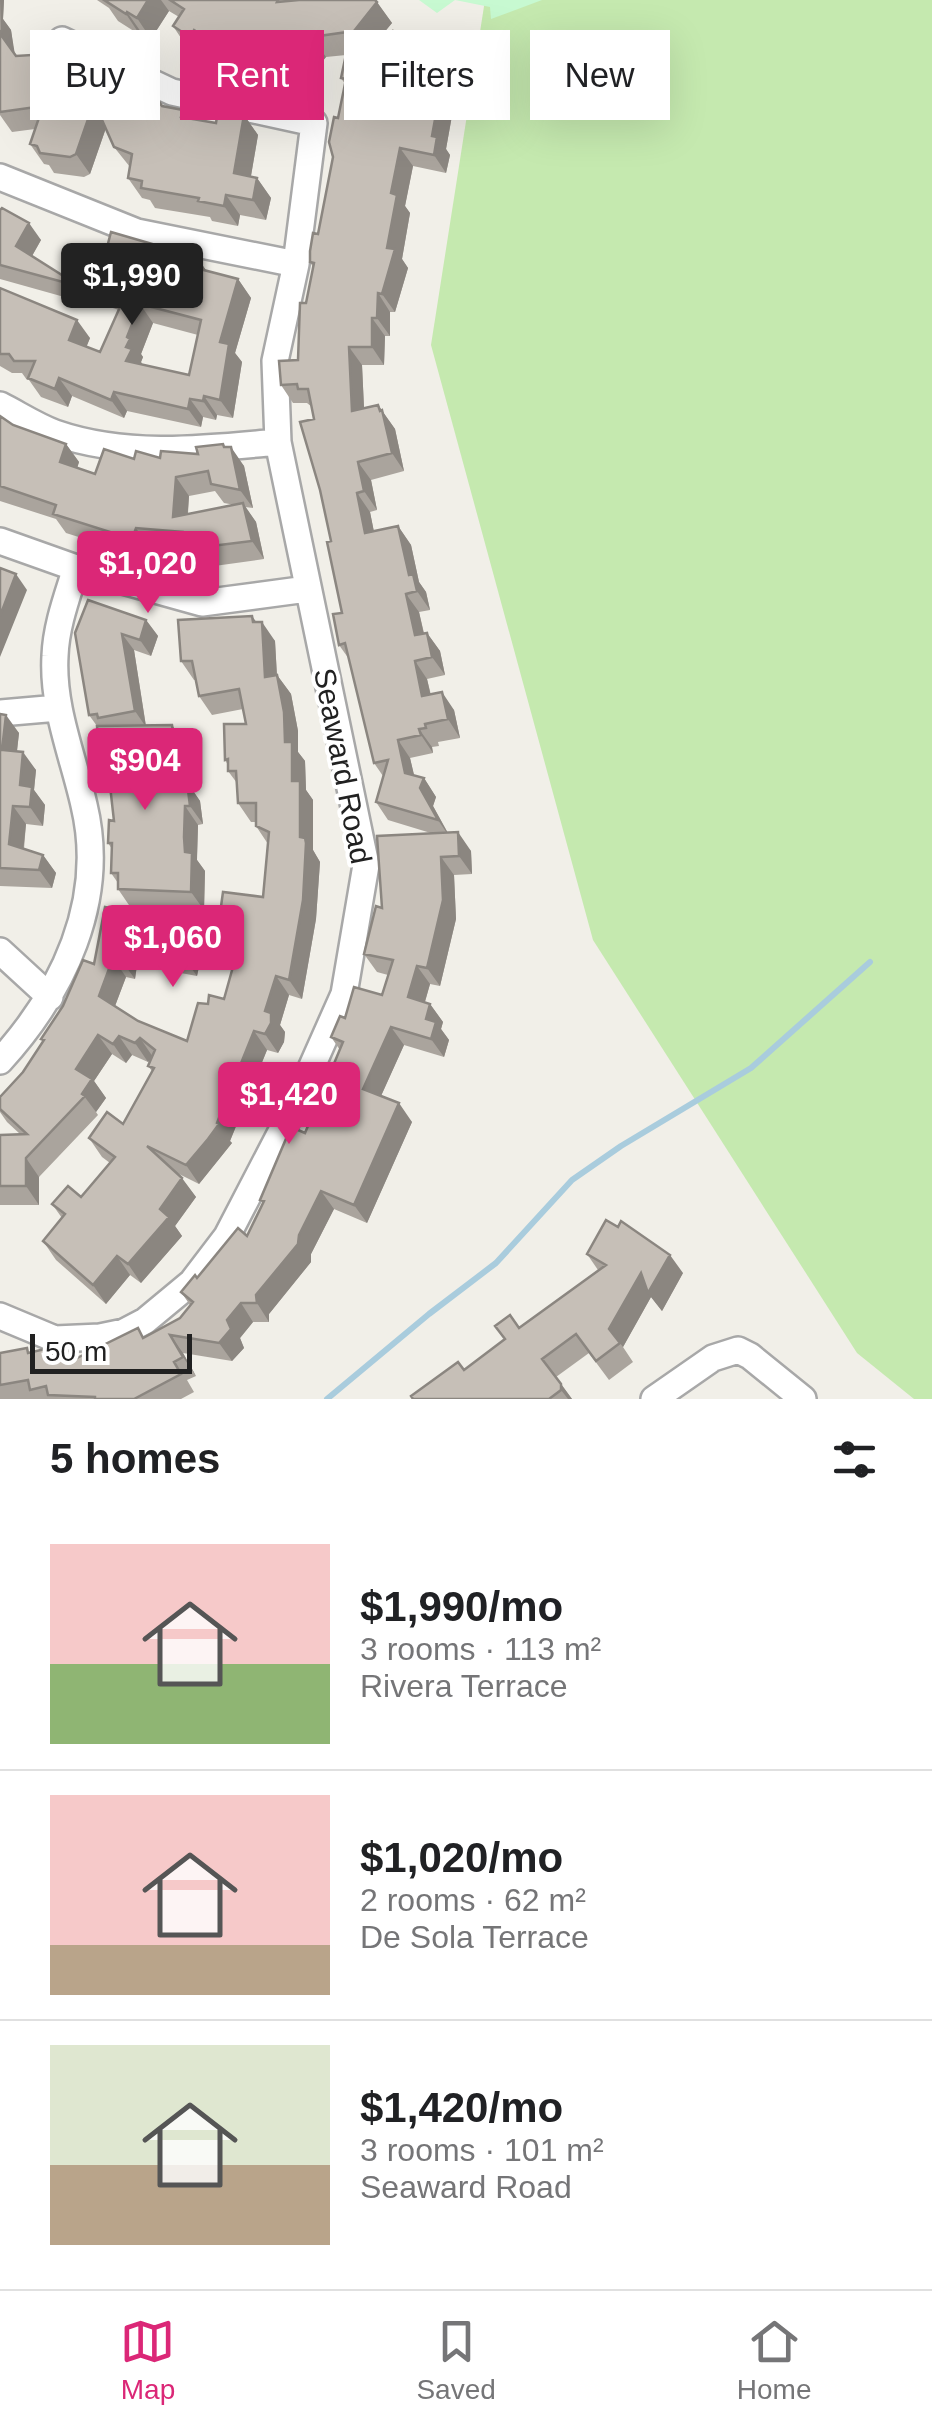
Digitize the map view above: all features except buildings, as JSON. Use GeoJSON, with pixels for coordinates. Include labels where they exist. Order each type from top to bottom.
{"type":"FeatureCollection","features":[{"type":"Feature","properties":{"kind":"street","name":"Seaward Road"},"geometry":{"type":"LineString","coordinates":[[0,1316],[55,1339],[100,1337],[124,1332],[145,1321],[192,1282],[227,1236],[293,1109],[344,994],[366,864],[278,442],[275,361],[296,264],[314,122],[160,86]]}},
{"type":"Feature","properties":{"kind":"street"},"geometry":{"type":"LineString","coordinates":[[0,177],[138,232],[296,264]]}},
{"type":"Feature","properties":{"kind":"street"},"geometry":{"type":"LineString","coordinates":[[0,405],[54,432],[134,449],[202,449],[278,442]]}},
{"type":"Feature","properties":{"kind":"street"},"geometry":{"type":"LineString","coordinates":[[0,541],[76,568],[202,602],[308,589]]}},
{"type":"Feature","properties":{"kind":"street"},"geometry":{"type":"LineString","coordinates":[[0,1062],[30,1029],[75,946],[90,873],[86,810],[58,708],[54,658],[60,620],[76,568]]}},
{"type":"Feature","properties":{"kind":"street"},"geometry":{"type":"LineString","coordinates":[[0,713],[58,708]]}},
{"type":"Feature","properties":{"kind":"street"},"geometry":{"type":"LineString","coordinates":[[0,951],[50,997]]}},
{"type":"Feature","properties":{"kind":"street"},"geometry":{"type":"LineString","coordinates":[[654,1399],[713,1358],[738,1350],[803,1399]]}},
{"type":"Feature","properties":{"kind":"green space"},"geometry":{"type":"Polygon","coordinates":[[[419,0],[455,0],[437,13],[419,0]]]}},
{"type":"Feature","properties":{"kind":"green space"},"geometry":{"type":"Polygon","coordinates":[[[455,0],[542,0],[491,19],[490,7],[455,0]]]}},
{"type":"Feature","properties":{"kind":"green space"},"geometry":{"type":"Polygon","coordinates":[[[485,0],[932,0],[932,1399],[914,1399],[857,1353],[593,940],[431,345],[466,120],[510,120],[510,30],[480,30],[485,0]]]}},
{"type":"Feature","properties":{"kind":"waterway"},"geometry":{"type":"LineString","coordinates":[[327,1399],[496,1263],[572,1180],[751,1068],[870,962]]}}]}
